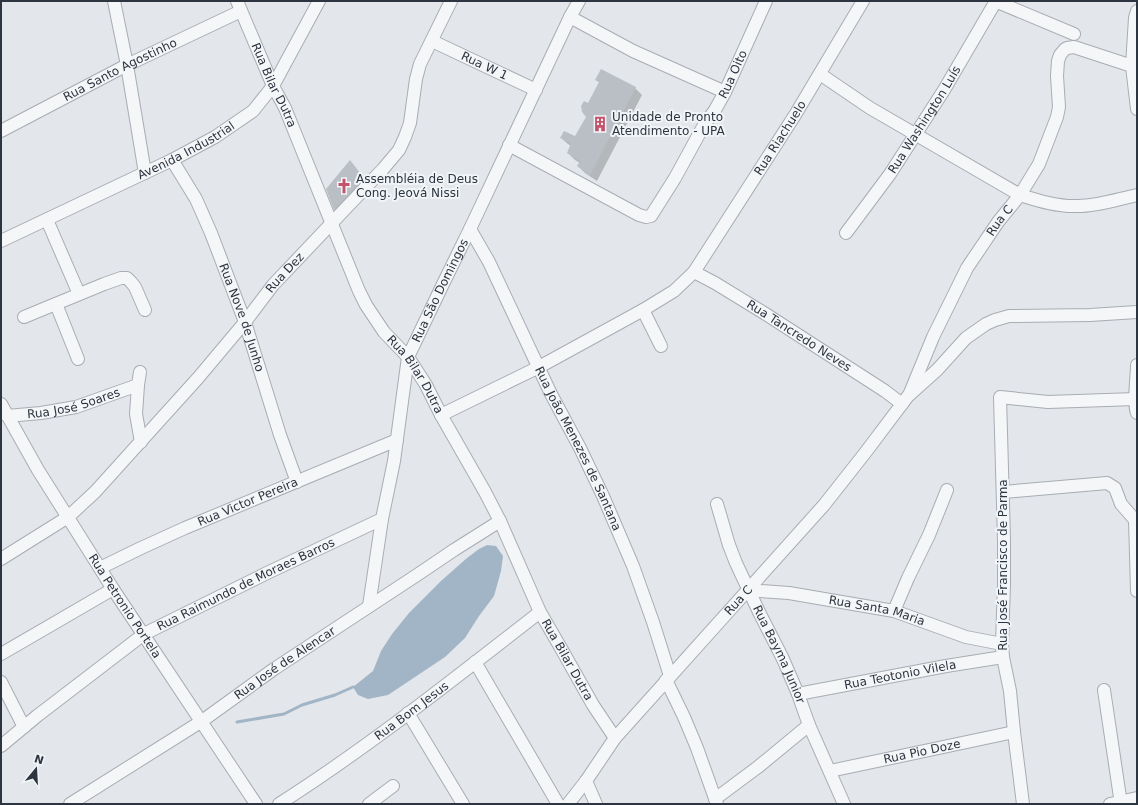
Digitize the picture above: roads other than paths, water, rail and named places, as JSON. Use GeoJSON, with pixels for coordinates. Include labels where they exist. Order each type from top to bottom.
{"type":"FeatureCollection","features":[{"type":"Feature","properties":{"kind":"street"},"geometry":{"type":"LineString","coordinates":[[114,1],[127,65],[145,173]]}},
{"type":"Feature","properties":{"kind":"street","name":"Avenida Industrial"},"geometry":{"type":"LineString","coordinates":[[1,241],[172,160],[215,137],[248,115],[262,101],[273,86],[319,1]]}},
{"type":"Feature","properties":{"kind":"street","name":"Rua Dez"},"geometry":{"type":"LineString","coordinates":[[1,559],[68,517],[95,492],[198,378],[245,322],[273,285],[383,169],[399,150],[406,137],[410,123],[416,79],[420,64],[451,1]]}},
{"type":"Feature","properties":{"kind":"street","name":"Rua Riachuelo"},"geometry":{"type":"LineString","coordinates":[[441,415],[539,367],[643,310],[674,290],[694,272],[784,133],[863,1]]}},
{"type":"Feature","properties":{"kind":"street"},"geometry":{"type":"LineString","coordinates":[[996,1],[1074,34]]}},
{"type":"Feature","properties":{"kind":"street","name":"Rua Washington Luís"},"geometry":{"type":"LineString","coordinates":[[846,233],[890,174],[916,135],[996,1]]}},
{"type":"Feature","properties":{"kind":"street","name":"Rua Oito"},"geometry":{"type":"LineString","coordinates":[[509,145],[639,215],[646,217],[652,214],[675,178],[704,125],[726,92],[762,2]]}},
{"type":"Feature","properties":{"kind":"street","name":"Rua Santo Agostinho"},"geometry":{"type":"LineString","coordinates":[[1,131],[239,6]]}},
{"type":"Feature","properties":{"kind":"street","name":"Rua Bilar Dutra"},"geometry":{"type":"LineString","coordinates":[[239,6],[273,86],[288,115],[366,305],[384,332],[408,357],[426,385],[500,521],[540,612],[593,705],[615,738]]}},
{"type":"Feature","properties":{"kind":"street"},"geometry":{"type":"LineString","coordinates":[[577,7],[633,51],[726,92]]}},
{"type":"Feature","properties":{"kind":"street","name":"Rua São Domingos"},"geometry":{"type":"LineString","coordinates":[[369,606],[382,519],[397,440],[408,357],[509,145],[577,7]]}},
{"type":"Feature","properties":{"kind":"street"},"geometry":{"type":"LineString","coordinates":[[1136,8],[1132,66],[1137,109]]}},
{"type":"Feature","properties":{"kind":"street","name":"Rua W 1"},"geometry":{"type":"LineString","coordinates":[[432,41],[536,90]]}},
{"type":"Feature","properties":{"kind":"street","name":"Rua C"},"geometry":{"type":"LineString","coordinates":[[905,400],[933,337],[967,268],[998,222],[1020,195],[1039,164],[1057,117],[1059,107],[1057,76],[1060,55],[1068,48],[1074,47],[1132,66]]}},
{"type":"Feature","properties":{"kind":"street"},"geometry":{"type":"LineString","coordinates":[[820,74],[870,108],[1020,195],[1043,202],[1078,206],[1094,205],[1137,195]]}},
{"type":"Feature","properties":{"kind":"street","name":"Rua Nove de Junho"},"geometry":{"type":"LineString","coordinates":[[172,160],[196,199],[212,233],[245,322],[280,435],[297,482]]}},
{"type":"Feature","properties":{"kind":"street"},"geometry":{"type":"LineString","coordinates":[[47,220],[79,294]]}},
{"type":"Feature","properties":{"kind":"street","name":"Rua João Menezes de Santana"},"geometry":{"type":"LineString","coordinates":[[470,229],[489,262],[551,394],[580,448],[615,524],[633,566],[653,622],[668,678],[697,748],[716,802]]}},
{"type":"Feature","properties":{"kind":"street","name":"Rua Tancredo Neves"},"geometry":{"type":"LineString","coordinates":[[694,272],[764,313],[885,391],[905,400]]}},
{"type":"Feature","properties":{"kind":"street"},"geometry":{"type":"LineString","coordinates":[[24,317],[118,278],[126,278],[130,280],[145,310]]}},
{"type":"Feature","properties":{"kind":"street"},"geometry":{"type":"LineString","coordinates":[[56,304],[78,359]]}},
{"type":"Feature","properties":{"kind":"street"},"geometry":{"type":"LineString","coordinates":[[643,310],[662,346]]}},
{"type":"Feature","properties":{"kind":"street","name":"Rua C"},"geometry":{"type":"LineString","coordinates":[[568,804],[586,781],[615,738],[824,505],[905,400],[937,370],[966,338],[986,324],[1009,316],[1090,315],[1137,312]]}},
{"type":"Feature","properties":{"kind":"street"},"geometry":{"type":"LineString","coordinates":[[1137,365],[1137,412]]}},
{"type":"Feature","properties":{"kind":"street"},"geometry":{"type":"LineString","coordinates":[[140,372],[136,414],[141,442]]}},
{"type":"Feature","properties":{"kind":"street","name":"Rua José Soares"},"geometry":{"type":"LineString","coordinates":[[7,416],[41,413],[76,407],[138,385]]}},
{"type":"Feature","properties":{"kind":"street","name":"Rua José Francisco de Parma"},"geometry":{"type":"LineString","coordinates":[[1023,804],[1010,691],[1002,644],[1004,584],[1000,397],[1048,402],[1136,399]]}},
{"type":"Feature","properties":{"kind":"street","name":"Rua Petronio Portela"},"geometry":{"type":"LineString","coordinates":[[1,404],[38,470],[113,589],[256,804]]}},
{"type":"Feature","properties":{"kind":"street","name":"Rua Victor Pereira"},"geometry":{"type":"LineString","coordinates":[[100,568],[186,528],[397,440]]}},
{"type":"Feature","properties":{"kind":"street"},"geometry":{"type":"LineString","coordinates":[[1003,492],[1107,483],[1115,488],[1121,504],[1136,519],[1137,591]]}},
{"type":"Feature","properties":{"kind":"street"},"geometry":{"type":"LineString","coordinates":[[894,611],[929,535],[947,490]]}},
{"type":"Feature","properties":{"kind":"street","name":"Rua Bayma Junior"},"geometry":{"type":"LineString","coordinates":[[717,504],[736,563],[783,659],[809,725],[844,804]]}},
{"type":"Feature","properties":{"kind":"street","name":"Rua Raimundo de Moraes Barros"},"geometry":{"type":"LineString","coordinates":[[1,746],[144,634],[260,576],[382,519]]}},
{"type":"Feature","properties":{"kind":"street","name":"Rua José de Alencar"},"geometry":{"type":"LineString","coordinates":[[70,804],[202,721],[274,669],[500,521]]}},
{"type":"Feature","properties":{"kind":"street"},"geometry":{"type":"LineString","coordinates":[[1,654],[113,589]]}},
{"type":"Feature","properties":{"kind":"street","name":"Rua Santa Maria"},"geometry":{"type":"LineString","coordinates":[[749,589],[789,593],[894,611],[966,637],[1002,644]]}},
{"type":"Feature","properties":{"kind":"street","name":"Rua Bom Jesus"},"geometry":{"type":"LineString","coordinates":[[279,804],[319,778],[408,713],[540,612]]}},
{"type":"Feature","properties":{"kind":"street","name":"Rua Teotonio Vilela"},"geometry":{"type":"LineString","coordinates":[[798,694],[946,666],[1003,657]]}},
{"type":"Feature","properties":{"kind":"street"},"geometry":{"type":"LineString","coordinates":[[475,662],[558,804]]}},
{"type":"Feature","properties":{"kind":"street"},"geometry":{"type":"LineString","coordinates":[[1,682],[24,727]]}},
{"type":"Feature","properties":{"kind":"street"},"geometry":{"type":"LineString","coordinates":[[1104,690],[1117,803],[1137,798]]}},
{"type":"Feature","properties":{"kind":"street"},"geometry":{"type":"LineString","coordinates":[[408,713],[461,804]]}},
{"type":"Feature","properties":{"kind":"street"},"geometry":{"type":"LineString","coordinates":[[716,802],[809,725]]}},
{"type":"Feature","properties":{"kind":"street","name":"Rua Pio Doze"},"geometry":{"type":"LineString","coordinates":[[830,771],[1014,732]]}},
{"type":"Feature","properties":{"kind":"street"},"geometry":{"type":"LineString","coordinates":[[586,781],[596,804]]}},
{"type":"Feature","properties":{"kind":"street"},"geometry":{"type":"LineString","coordinates":[[369,804],[393,786]]}},
{"type":"Feature","properties":{"kind":"water"},"geometry":{"type":"Polygon","coordinates":[[[487,545],[496,546],[503,556],[501,571],[494,596],[465,638],[445,657],[388,695],[368,699],[358,695],[353,687],[373,671],[381,651],[392,634],[409,613],[441,581],[467,558],[487,545]]]}},
{"type":"Feature","properties":{"kind":"waterway"},"geometry":{"type":"LineString","coordinates":[[237,722],[284,714],[302,705],[335,695],[353,687]]}},
{"type":"Feature","properties":{"kind":"place","name":"Unidade de Pronto Atendimento - UPA"},"geometry":{"type":"Point","coordinates":[600,124]}},
{"type":"Feature","properties":{"kind":"place","name":"Assembléia de Deus Cong. Jeová Nissi"},"geometry":{"type":"Point","coordinates":[344,186]}}]}
